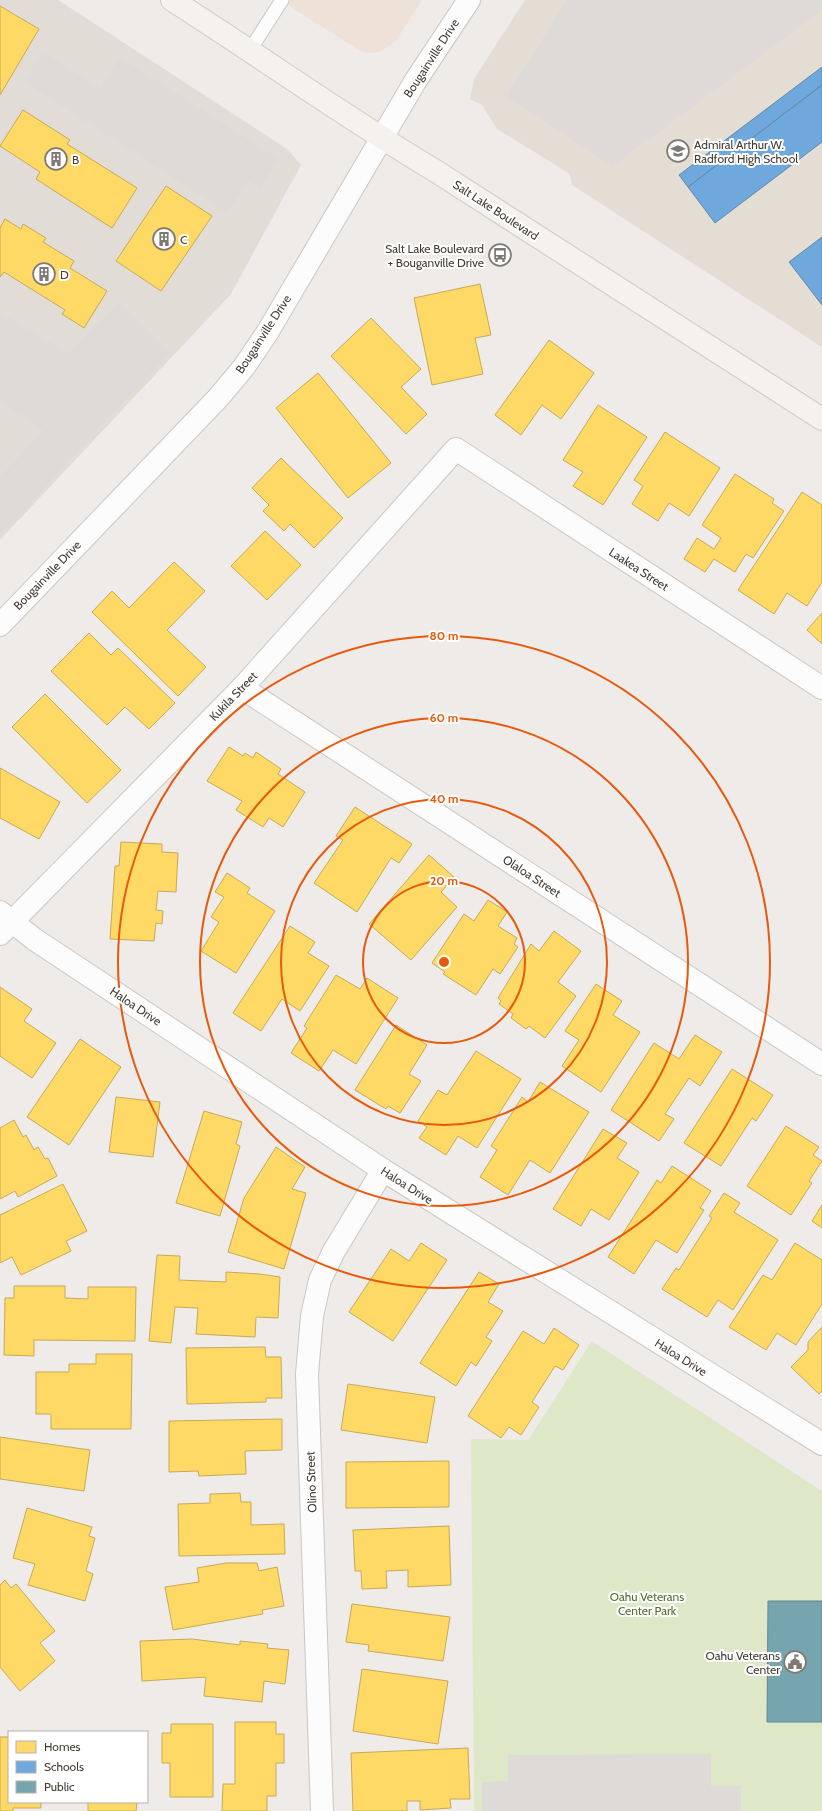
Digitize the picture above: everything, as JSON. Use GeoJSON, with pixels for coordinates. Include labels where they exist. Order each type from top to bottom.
{"type":"FeatureCollection","features":[{"type":"Feature","properties":{"kind":"main road","name":"Salt Lake Boulevard"},"geometry":{"type":"LineString","coordinates":[[172,0],[250,50],[381,138],[434,170],[822,419]]}},
{"type":"Feature","properties":{"kind":"street","name":"Bougainville Drive"},"geometry":{"type":"LineString","coordinates":[[0,625],[218,398],[244,367],[274,320],[416,80],[468,0]]}},
{"type":"Feature","properties":{"kind":"street","name":"Laakea Street"},"geometry":{"type":"LineString","coordinates":[[456,450],[822,688]]}},
{"type":"Feature","properties":{"kind":"street","name":"Kukila Street"},"geometry":{"type":"LineString","coordinates":[[4,922],[35,900],[242,688],[456,450]]}},
{"type":"Feature","properties":{"kind":"street","name":"Olaloa Street"},"geometry":{"type":"LineString","coordinates":[[242,688],[822,1064]]}},
{"type":"Feature","properties":{"kind":"street","name":"Haloa Drive"},"geometry":{"type":"LineString","coordinates":[[4,922],[34,939],[383,1170],[822,1444]]}},
{"type":"Feature","properties":{"kind":"street","name":"Olino Street"},"geometry":{"type":"LineString","coordinates":[[322,1811],[307,1374],[309,1346],[312,1316],[320,1280],[334,1251],[383,1170]]}},
{"type":"Feature","properties":{"kind":"lane"},"geometry":{"type":"LineString","coordinates":[[250,50],[282,0]]}},
{"type":"Feature","properties":{"kind":"shaded area"},"geometry":{"type":"Polygon","coordinates":[[[0,0],[58,0],[287,149],[301,165],[231,294],[0,540],[0,0]]]}},
{"type":"Feature","properties":{"kind":"shaded area"},"geometry":{"type":"Polygon","coordinates":[[[280,0],[422,0],[395,42],[381,51],[372,53],[362,52],[280,0]]]}},
{"type":"Feature","properties":{"kind":"shaded area","name":"Admiral Arthur W. Radford High School"},"geometry":{"type":"Polygon","coordinates":[[[525,0],[822,0],[822,347],[572,185],[570,174],[497,129],[482,105],[470,99],[474,79],[525,0]]]}},
{"type":"Feature","properties":{"kind":"shaded area"},"geometry":{"type":"Polygon","coordinates":[[[567,0],[822,0],[822,10],[613,166],[506,97],[567,0]]]}},
{"type":"Feature","properties":{"kind":"shaded area"},"geometry":{"type":"Polygon","coordinates":[[[43,52],[100,88],[120,57],[279,159],[260,188],[249,181],[227,213],[23,81],[43,52]]]}},
{"type":"Feature","properties":{"kind":"shaded area"},"geometry":{"type":"Polygon","coordinates":[[[119,302],[170,352],[2,533],[0,531],[0,477],[44,431],[0,402],[0,312],[68,353],[119,302]]]}},
{"type":"Feature","properties":{"kind":"shaded area"},"geometry":{"type":"Polygon","coordinates":[[[711,1754],[711,1786],[741,1786],[741,1811],[482,1811],[482,1782],[508,1781],[508,1755],[711,1754]]]}},
{"type":"Feature","properties":{"kind":"green space","name":"Oahu Veterans Center Park"},"geometry":{"type":"Polygon","coordinates":[[[592,1341],[822,1491],[822,1811],[474,1811],[471,1439],[528,1440],[592,1341]]]}},
{"type":"Feature","properties":{"kind":"building: Homes"},"geometry":{"type":"Polygon","coordinates":[[[0,6],[39,29],[0,95],[0,6]]]}},
{"type":"Feature","properties":{"kind":"building: Homes","name":"B"},"geometry":{"type":"Polygon","coordinates":[[[23,110],[70,140],[67,144],[137,188],[112,228],[36,179],[40,172],[0,146],[23,110]]]}},
{"type":"Feature","properties":{"kind":"building: Homes","name":"C"},"geometry":{"type":"Polygon","coordinates":[[[166,186],[212,216],[161,291],[116,261],[166,186]]]}},
{"type":"Feature","properties":{"kind":"building: Homes","name":"D"},"geometry":{"type":"Polygon","coordinates":[[[5,219],[21,229],[23,224],[46,238],[43,242],[74,261],[70,268],[107,291],[84,328],[62,314],[65,310],[4,272],[0,277],[0,228],[5,219]]]}},
{"type":"Feature","properties":{"kind":"building: Homes"},"geometry":{"type":"Polygon","coordinates":[[[480,284],[491,335],[475,338],[483,374],[432,385],[414,298],[480,284]]]}},
{"type":"Feature","properties":{"kind":"building: Homes"},"geometry":{"type":"Polygon","coordinates":[[[371,318],[421,369],[401,387],[427,414],[406,434],[331,356],[371,318]]]}},
{"type":"Feature","properties":{"kind":"building: Homes"},"geometry":{"type":"Polygon","coordinates":[[[549,340],[594,373],[561,419],[542,405],[521,435],[495,415],[549,340]]]}},
{"type":"Feature","properties":{"kind":"building: Homes"},"geometry":{"type":"Polygon","coordinates":[[[318,373],[391,463],[348,498],[276,408],[318,373]]]}},
{"type":"Feature","properties":{"kind":"building: Homes"},"geometry":{"type":"Polygon","coordinates":[[[598,405],[647,437],[603,505],[573,486],[583,472],[563,460],[598,405]]]}},
{"type":"Feature","properties":{"kind":"building: Homes"},"geometry":{"type":"Polygon","coordinates":[[[665,432],[720,468],[689,516],[669,503],[658,521],[632,504],[643,486],[634,480],[665,432]]]}},
{"type":"Feature","properties":{"kind":"building: Homes"},"geometry":{"type":"Polygon","coordinates":[[[281,458],[343,518],[314,548],[290,524],[284,531],[263,511],[269,505],[252,488],[281,458]]]}},
{"type":"Feature","properties":{"kind":"building: Homes"},"geometry":{"type":"Polygon","coordinates":[[[735,474],[774,499],[772,503],[784,511],[753,558],[746,554],[735,572],[714,559],[705,572],[684,559],[697,538],[714,549],[721,538],[702,525],[735,474]]]}},
{"type":"Feature","properties":{"kind":"building: Homes"},"geometry":{"type":"Polygon","coordinates":[[[802,492],[822,505],[822,582],[807,606],[787,593],[774,614],[738,590],[802,492]]]}},
{"type":"Feature","properties":{"kind":"building: Homes"},"geometry":{"type":"Polygon","coordinates":[[[265,531],[301,565],[267,600],[231,566],[265,531]]]}},
{"type":"Feature","properties":{"kind":"building: Homes"},"geometry":{"type":"Polygon","coordinates":[[[174,562],[205,591],[167,630],[206,667],[178,696],[92,612],[112,591],[129,608],[174,562]]]}},
{"type":"Feature","properties":{"kind":"building: Homes"},"geometry":{"type":"Polygon","coordinates":[[[822,613],[822,644],[807,630],[822,613]]]}},
{"type":"Feature","properties":{"kind":"building: Homes"},"geometry":{"type":"Polygon","coordinates":[[[89,633],[111,655],[118,648],[175,703],[149,729],[125,707],[107,725],[51,671],[89,633]]]}},
{"type":"Feature","properties":{"kind":"building: Homes"},"geometry":{"type":"Polygon","coordinates":[[[45,694],[121,770],[87,803],[12,727],[45,694]]]}},
{"type":"Feature","properties":{"kind":"building: Homes"},"geometry":{"type":"Polygon","coordinates":[[[229,747],[243,756],[245,753],[253,758],[256,752],[281,769],[278,774],[305,792],[283,827],[269,818],[263,827],[236,810],[242,801],[207,781],[229,747]]]}},
{"type":"Feature","properties":{"kind":"building: Homes"},"geometry":{"type":"Polygon","coordinates":[[[0,768],[60,802],[39,839],[0,818],[0,768]]]}},
{"type":"Feature","properties":{"kind":"building: Homes"},"geometry":{"type":"Polygon","coordinates":[[[355,807],[412,844],[399,863],[391,858],[357,912],[314,883],[343,840],[336,836],[355,807]]]}},
{"type":"Feature","properties":{"kind":"building: Homes"},"geometry":{"type":"Polygon","coordinates":[[[121,842],[162,844],[162,852],[178,853],[176,892],[158,891],[156,910],[163,911],[162,924],[156,923],[154,941],[110,939],[115,866],[119,866],[121,842]]]}},
{"type":"Feature","properties":{"kind":"building: Homes"},"geometry":{"type":"Polygon","coordinates":[[[429,855],[454,877],[441,892],[457,907],[411,960],[369,924],[429,855]]]}},
{"type":"Feature","properties":{"kind":"building: Homes"},"geometry":{"type":"Polygon","coordinates":[[[227,873],[250,888],[247,893],[275,911],[236,973],[201,951],[219,922],[211,917],[224,897],[215,892],[227,873]]]}},
{"type":"Feature","properties":{"kind":"building: Homes"},"geometry":{"type":"Polygon","coordinates":[[[488,900],[507,912],[498,926],[517,938],[514,944],[518,947],[500,974],[493,969],[476,995],[443,974],[445,972],[432,963],[464,914],[474,921],[488,900]]]}},
{"type":"Feature","properties":{"kind":"building: Homes"},"geometry":{"type":"Polygon","coordinates":[[[290,926],[315,942],[308,953],[329,966],[300,1011],[282,999],[261,1031],[233,1013],[290,926]]]}},
{"type":"Feature","properties":{"kind":"building: Homes"},"geometry":{"type":"Polygon","coordinates":[[[554,931],[581,951],[558,982],[576,996],[545,1038],[529,1026],[526,1029],[511,1018],[513,1014],[499,1004],[501,1001],[498,998],[531,944],[539,951],[554,931]]]}},
{"type":"Feature","properties":{"kind":"building: Homes"},"geometry":{"type":"Polygon","coordinates":[[[336,975],[360,989],[367,978],[398,998],[356,1064],[333,1050],[319,1071],[291,1053],[307,1028],[304,1026],[336,975]]]}},
{"type":"Feature","properties":{"kind":"building: Homes"},"geometry":{"type":"Polygon","coordinates":[[[596,984],[622,1001],[613,1015],[640,1032],[601,1092],[562,1066],[579,1040],[565,1031],[596,984]]]}},
{"type":"Feature","properties":{"kind":"building: Homes"},"geometry":{"type":"Polygon","coordinates":[[[0,987],[32,1009],[24,1021],[56,1043],[32,1078],[0,1056],[0,987]]]}},
{"type":"Feature","properties":{"kind":"building: Homes"},"geometry":{"type":"Polygon","coordinates":[[[396,1025],[427,1045],[409,1074],[421,1081],[400,1113],[388,1106],[386,1109],[355,1090],[396,1025]]]}},
{"type":"Feature","properties":{"kind":"building: Homes"},"geometry":{"type":"Polygon","coordinates":[[[695,1035],[722,1052],[700,1086],[689,1078],[665,1114],[674,1119],[659,1141],[611,1110],[654,1043],[679,1059],[695,1035]]]}},
{"type":"Feature","properties":{"kind":"building: Homes"},"geometry":{"type":"Polygon","coordinates":[[[80,1039],[121,1067],[69,1145],[27,1117],[80,1039]]]}},
{"type":"Feature","properties":{"kind":"building: Homes"},"geometry":{"type":"Polygon","coordinates":[[[476,1051],[521,1079],[477,1148],[458,1136],[446,1155],[419,1138],[427,1127],[418,1121],[438,1090],[447,1095],[476,1051]]]}},
{"type":"Feature","properties":{"kind":"building: Homes"},"geometry":{"type":"Polygon","coordinates":[[[732,1069],[773,1095],[756,1121],[752,1118],[721,1166],[684,1143],[732,1069]]]}},
{"type":"Feature","properties":{"kind":"building: Homes"},"geometry":{"type":"Polygon","coordinates":[[[540,1082],[589,1112],[550,1173],[530,1160],[508,1195],[480,1177],[497,1150],[491,1146],[522,1097],[528,1102],[540,1082]]]}},
{"type":"Feature","properties":{"kind":"building: Homes"},"geometry":{"type":"Polygon","coordinates":[[[116,1097],[160,1102],[153,1157],[109,1152],[116,1097]]]}},
{"type":"Feature","properties":{"kind":"building: Homes"},"geometry":{"type":"Polygon","coordinates":[[[204,1111],[242,1122],[236,1144],[240,1146],[220,1216],[176,1203],[204,1111]]]}},
{"type":"Feature","properties":{"kind":"building: Homes"},"geometry":{"type":"Polygon","coordinates":[[[14,1120],[23,1137],[26,1135],[34,1150],[38,1147],[45,1159],[48,1158],[57,1176],[18,1197],[15,1191],[0,1199],[0,1128],[14,1120]]]}},
{"type":"Feature","properties":{"kind":"building: Homes"},"geometry":{"type":"Polygon","coordinates":[[[786,1126],[819,1147],[813,1155],[822,1161],[809,1181],[812,1183],[791,1215],[747,1186],[786,1126]]]}},
{"type":"Feature","properties":{"kind":"building: Homes"},"geometry":{"type":"Polygon","coordinates":[[[603,1129],[627,1143],[617,1158],[639,1172],[609,1220],[591,1209],[581,1226],[553,1209],[603,1129]]]}},
{"type":"Feature","properties":{"kind":"building: Homes"},"geometry":{"type":"Polygon","coordinates":[[[276,1147],[305,1167],[292,1189],[306,1193],[284,1269],[228,1252],[244,1198],[276,1147]]]}},
{"type":"Feature","properties":{"kind":"building: Homes"},"geometry":{"type":"Polygon","coordinates":[[[672,1166],[711,1191],[700,1208],[704,1210],[677,1253],[656,1240],[634,1274],[608,1257],[657,1180],[661,1183],[672,1166]]]}},
{"type":"Feature","properties":{"kind":"building: Homes"},"geometry":{"type":"Polygon","coordinates":[[[63,1184],[87,1231],[66,1241],[71,1251],[21,1275],[12,1257],[0,1263],[0,1215],[63,1184]]]}},
{"type":"Feature","properties":{"kind":"building: Homes"},"geometry":{"type":"Polygon","coordinates":[[[724,1193],[740,1203],[734,1212],[778,1240],[733,1310],[718,1300],[707,1317],[662,1289],[676,1268],[679,1270],[712,1218],[709,1216],[724,1193]]]}},
{"type":"Feature","properties":{"kind":"building: Homes"},"geometry":{"type":"Polygon","coordinates":[[[822,1205],[822,1228],[812,1221],[822,1205]]]}},
{"type":"Feature","properties":{"kind":"building: Homes"},"geometry":{"type":"Polygon","coordinates":[[[421,1243],[447,1260],[393,1341],[349,1312],[391,1249],[409,1261],[421,1243]]]}},
{"type":"Feature","properties":{"kind":"building: Homes"},"geometry":{"type":"Polygon","coordinates":[[[795,1243],[822,1260],[822,1304],[796,1345],[777,1333],[766,1350],[729,1327],[763,1275],[772,1280],[795,1243]]]}},
{"type":"Feature","properties":{"kind":"building: Homes"},"geometry":{"type":"Polygon","coordinates":[[[157,1255],[180,1256],[179,1280],[226,1282],[226,1272],[280,1277],[278,1318],[256,1317],[255,1337],[196,1334],[198,1308],[175,1307],[171,1343],[149,1341],[157,1255]]]}},
{"type":"Feature","properties":{"kind":"building: Homes"},"geometry":{"type":"Polygon","coordinates":[[[479,1272],[499,1284],[488,1302],[503,1311],[486,1337],[492,1341],[476,1366],[471,1362],[456,1386],[420,1363],[479,1272]]]}},
{"type":"Feature","properties":{"kind":"building: Homes"},"geometry":{"type":"Polygon","coordinates":[[[14,1286],[65,1286],[65,1298],[88,1299],[88,1287],[136,1287],[135,1341],[34,1340],[34,1356],[4,1355],[5,1298],[14,1298],[14,1286]]]}},
{"type":"Feature","properties":{"kind":"building: Homes"},"geometry":{"type":"Polygon","coordinates":[[[822,1327],[822,1391],[819,1394],[791,1367],[808,1350],[808,1342],[822,1327]]]}},
{"type":"Feature","properties":{"kind":"building: Homes"},"geometry":{"type":"Polygon","coordinates":[[[554,1328],[579,1345],[563,1370],[555,1366],[532,1402],[539,1407],[521,1435],[509,1427],[501,1438],[468,1416],[523,1331],[544,1344],[554,1328]]]}},
{"type":"Feature","properties":{"kind":"building: Homes"},"geometry":{"type":"Polygon","coordinates":[[[265,1347],[266,1357],[281,1357],[282,1398],[266,1398],[266,1402],[187,1404],[186,1348],[265,1347]]]}},
{"type":"Feature","properties":{"kind":"building: Homes"},"geometry":{"type":"Polygon","coordinates":[[[96,1354],[132,1354],[131,1429],[51,1429],[51,1414],[36,1414],[36,1372],[69,1372],[69,1364],[96,1364],[96,1354]]]}},
{"type":"Feature","properties":{"kind":"building: Homes"},"geometry":{"type":"Polygon","coordinates":[[[348,1384],[435,1397],[427,1443],[341,1430],[348,1384]]]}},
{"type":"Feature","properties":{"kind":"building: Homes"},"geometry":{"type":"Polygon","coordinates":[[[282,1419],[282,1450],[245,1451],[246,1474],[199,1476],[198,1471],[169,1472],[169,1421],[282,1419]]]}},
{"type":"Feature","properties":{"kind":"building: Homes"},"geometry":{"type":"Polygon","coordinates":[[[0,1437],[90,1450],[84,1491],[0,1479],[0,1437]]]}},
{"type":"Feature","properties":{"kind":"building: Homes"},"geometry":{"type":"Polygon","coordinates":[[[449,1461],[449,1507],[346,1508],[346,1462],[449,1461]]]}},
{"type":"Feature","properties":{"kind":"building: Homes"},"geometry":{"type":"Polygon","coordinates":[[[240,1493],[241,1502],[251,1502],[251,1525],[284,1524],[285,1554],[179,1556],[178,1504],[210,1503],[210,1494],[240,1493]]]}},
{"type":"Feature","properties":{"kind":"building: Homes"},"geometry":{"type":"Polygon","coordinates":[[[27,1508],[92,1527],[89,1536],[95,1538],[86,1571],[93,1574],[85,1601],[28,1585],[35,1564],[13,1558],[27,1508]]]}},
{"type":"Feature","properties":{"kind":"building: Homes"},"geometry":{"type":"Polygon","coordinates":[[[449,1526],[451,1585],[408,1587],[408,1570],[386,1571],[387,1588],[362,1589],[361,1571],[355,1571],[353,1530],[449,1526]]]}},
{"type":"Feature","properties":{"kind":"building: Homes"},"geometry":{"type":"Polygon","coordinates":[[[226,1563],[257,1563],[259,1571],[277,1567],[284,1606],[262,1610],[263,1614],[173,1630],[165,1587],[199,1582],[197,1568],[226,1563]]]}},
{"type":"Feature","properties":{"kind":"building: Homes"},"geometry":{"type":"Polygon","coordinates":[[[5,1580],[11,1588],[16,1584],[55,1631],[40,1643],[55,1661],[20,1691],[0,1667],[0,1585],[5,1580]]]}},
{"type":"Feature","properties":{"kind":"building: Homes"},"geometry":{"type":"Polygon","coordinates":[[[352,1604],[450,1617],[443,1661],[368,1651],[369,1645],[346,1642],[352,1604]]]}},
{"type":"Feature","properties":{"kind":"building: Homes"},"geometry":{"type":"Polygon","coordinates":[[[192,1639],[240,1645],[240,1641],[268,1644],[267,1648],[289,1650],[285,1684],[264,1681],[262,1702],[204,1696],[206,1677],[142,1681],[140,1641],[192,1639]]]}},
{"type":"Feature","properties":{"kind":"building: Homes"},"geometry":{"type":"Polygon","coordinates":[[[362,1669],[448,1681],[438,1744],[353,1731],[362,1669]]]}},
{"type":"Feature","properties":{"kind":"building: Homes"},"geometry":{"type":"Polygon","coordinates":[[[235,1722],[276,1722],[276,1734],[284,1734],[284,1763],[276,1763],[276,1796],[267,1796],[267,1811],[222,1811],[223,1784],[235,1784],[235,1722]]]}},
{"type":"Feature","properties":{"kind":"building: Homes"},"geometry":{"type":"Polygon","coordinates":[[[171,1724],[213,1724],[213,1797],[170,1797],[170,1763],[162,1763],[162,1733],[171,1733],[171,1724]]]}},
{"type":"Feature","properties":{"kind":"building: Homes"},"geometry":{"type":"Polygon","coordinates":[[[0,1737],[8,1737],[8,1803],[41,1803],[41,1808],[13,1808],[13,1811],[0,1811],[0,1737]]]}},
{"type":"Feature","properties":{"kind":"building: Homes"},"geometry":{"type":"Polygon","coordinates":[[[468,1748],[470,1799],[450,1799],[451,1808],[420,1810],[420,1801],[407,1801],[407,1811],[353,1811],[351,1753],[468,1748]]]}},
{"type":"Feature","properties":{"kind":"building: Homes"},"geometry":{"type":"Polygon","coordinates":[[[88,1803],[137,1803],[136,1811],[88,1811],[88,1803]]]}},
{"type":"Feature","properties":{"kind":"building: Schools"},"geometry":{"type":"Polygon","coordinates":[[[822,67],[822,85],[688,187],[679,175],[822,67]]]}},
{"type":"Feature","properties":{"kind":"building: Schools"},"geometry":{"type":"Polygon","coordinates":[[[822,85],[822,142],[715,223],[688,187],[822,85]]]}},
{"type":"Feature","properties":{"kind":"building: Schools"},"geometry":{"type":"Polygon","coordinates":[[[822,237],[822,305],[789,262],[822,237]]]}},
{"type":"Feature","properties":{"kind":"building: Public","name":"Oahu Veterans Center"},"geometry":{"type":"Polygon","coordinates":[[[768,1601],[822,1601],[822,1722],[767,1722],[768,1601]]]}},
{"type":"Feature","properties":{"kind":"place","name":"Admiral Arthur W. Radford High School"},"geometry":{"type":"Point","coordinates":[678,151]}},
{"type":"Feature","properties":{"kind":"place","name":"B"},"geometry":{"type":"Point","coordinates":[56,159]}},
{"type":"Feature","properties":{"kind":"place","name":"C"},"geometry":{"type":"Point","coordinates":[164,239]}},
{"type":"Feature","properties":{"kind":"place","name":"Salt Lake Boulevard + Bouganville Drive"},"geometry":{"type":"Point","coordinates":[500,255]}},
{"type":"Feature","properties":{"kind":"place","name":"D"},"geometry":{"type":"Point","coordinates":[44,274]}},
{"type":"Feature","properties":{"kind":"place","name":"Oahu Veterans Center"},"geometry":{"type":"Point","coordinates":[795,1662]}}]}
